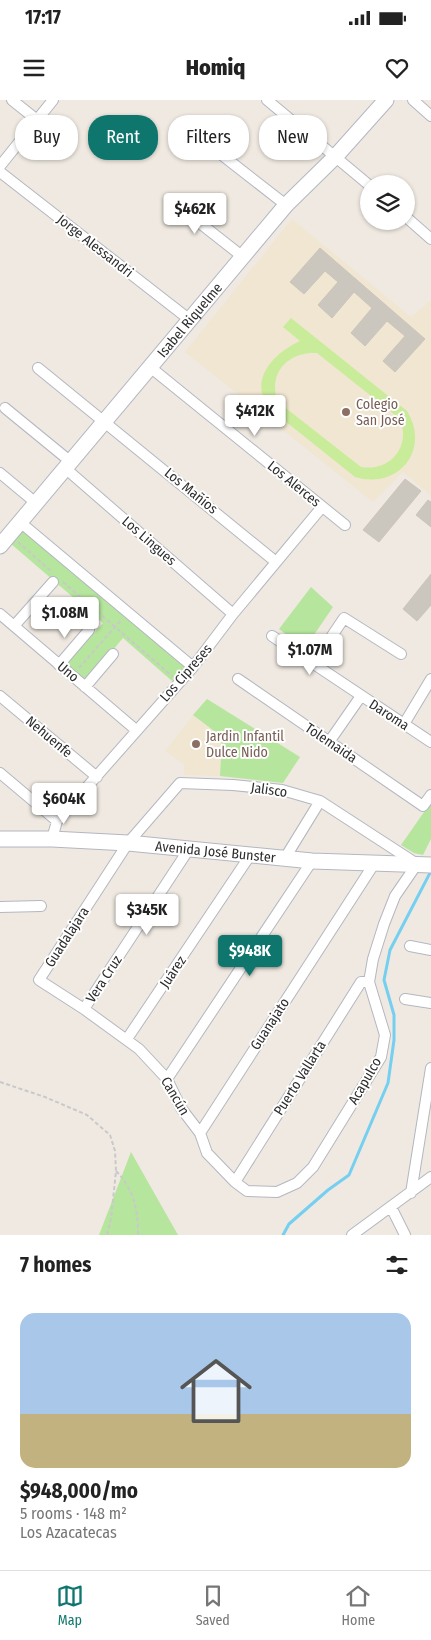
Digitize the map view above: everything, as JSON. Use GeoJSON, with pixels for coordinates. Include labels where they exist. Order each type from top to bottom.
{"type":"FeatureCollection","features":[{"type":"Feature","properties":{"kind":"street"},"geometry":{"type":"LineString","coordinates":[[12,100],[31,115]]}},
{"type":"Feature","properties":{"kind":"street"},"geometry":{"type":"LineString","coordinates":[[41,115],[53,100]]}},
{"type":"Feature","properties":{"kind":"street"},"geometry":{"type":"LineString","coordinates":[[267,100],[360,177]]}},
{"type":"Feature","properties":{"kind":"street","name":"Isabel Riquelme"},"geometry":{"type":"LineString","coordinates":[[3,541],[286,205],[336,156],[386,100]]}},
{"type":"Feature","properties":{"kind":"street"},"geometry":{"type":"LineString","coordinates":[[413,100],[431,116]]}},
{"type":"Feature","properties":{"kind":"street"},"geometry":{"type":"LineString","coordinates":[[0,166],[15,147]]}},
{"type":"Feature","properties":{"kind":"street"},"geometry":{"type":"LineString","coordinates":[[228,160],[286,205]]}},
{"type":"Feature","properties":{"kind":"street","name":"Jorge Alessandri"},"geometry":{"type":"LineString","coordinates":[[0,172],[190,320]]}},
{"type":"Feature","properties":{"kind":"street"},"geometry":{"type":"LineString","coordinates":[[177,205],[243,257]]}},
{"type":"Feature","properties":{"kind":"street"},"geometry":{"type":"LineString","coordinates":[[415,225],[431,239]]}},
{"type":"Feature","properties":{"kind":"street","name":"Los Alerces"},"geometry":{"type":"LineString","coordinates":[[150,367],[345,525]]}},
{"type":"Feature","properties":{"kind":"street","name":"Los Mañíos"},"geometry":{"type":"LineString","coordinates":[[38,368],[276,562]]}},
{"type":"Feature","properties":{"kind":"street","name":"Los Lingues"},"geometry":{"type":"LineString","coordinates":[[5,408],[233,614]]}},
{"type":"Feature","properties":{"kind":"street"},"geometry":{"type":"LineString","coordinates":[[0,472],[36,503]]}},
{"type":"Feature","properties":{"kind":"street","name":"Los Cipreses"},"geometry":{"type":"LineString","coordinates":[[52,839],[57,821],[193,667],[233,614],[322,507]]}},
{"type":"Feature","properties":{"kind":"street"},"geometry":{"type":"LineString","coordinates":[[20,522],[193,667]]}},
{"type":"Feature","properties":{"kind":"street"},"geometry":{"type":"LineString","coordinates":[[14,626],[54,577]]}},
{"type":"Feature","properties":{"kind":"street","name":"Uno"},"geometry":{"type":"LineString","coordinates":[[0,614],[136,730]]}},
{"type":"Feature","properties":{"kind":"street"},"geometry":{"type":"LineString","coordinates":[[314,664],[344,618],[401,654]]}},
{"type":"Feature","properties":{"kind":"street"},"geometry":{"type":"LineString","coordinates":[[59,665],[89,630]]}},
{"type":"Feature","properties":{"kind":"street","name":"Daroma"},"geometry":{"type":"LineString","coordinates":[[272,636],[431,742]]}},
{"type":"Feature","properties":{"kind":"street"},"geometry":{"type":"LineString","coordinates":[[85,687],[113,654]]}},
{"type":"Feature","properties":{"kind":"street","name":"Tolemaida"},"geometry":{"type":"LineString","coordinates":[[238,679],[424,806],[431,795]]}},
{"type":"Feature","properties":{"kind":"street"},"geometry":{"type":"LineString","coordinates":[[404,724],[431,679]]}},
{"type":"Feature","properties":{"kind":"street","name":"Nehuenfe"},"geometry":{"type":"LineString","coordinates":[[0,696],[97,777]]}},
{"type":"Feature","properties":{"kind":"street"},"geometry":{"type":"LineString","coordinates":[[329,742],[361,696]]}},
{"type":"Feature","properties":{"kind":"street"},"geometry":{"type":"LineString","coordinates":[[0,773],[57,821]]}},
{"type":"Feature","properties":{"kind":"street","name":"Jalisco"},"geometry":{"type":"LineString","coordinates":[[128,843],[180,783],[232,785],[282,790],[320,801],[424,864]]}},
{"type":"Feature","properties":{"kind":"street"},"geometry":{"type":"LineString","coordinates":[[285,858],[320,801]]}},
{"type":"Feature","properties":{"kind":"street","name":"Avenida José Bunster"},"geometry":{"type":"LineString","coordinates":[[0,839],[52,839],[128,843],[312,861],[424,864]]}},
{"type":"Feature","properties":{"kind":"street","name":"Guadalajara"},"geometry":{"type":"LineString","coordinates":[[38,980],[128,843]]}},
{"type":"Feature","properties":{"kind":"street","name":"Vera Cruz"},"geometry":{"type":"LineString","coordinates":[[84,1009],[189,849]]}},
{"type":"Feature","properties":{"kind":"street","name":"Juárez"},"geometry":{"type":"LineString","coordinates":[[127,1039],[251,854]]}},
{"type":"Feature","properties":{"kind":"street"},"geometry":{"type":"LineString","coordinates":[[167,1078],[312,861]]}},
{"type":"Feature","properties":{"kind":"street","name":"Guanajato"},"geometry":{"type":"LineString","coordinates":[[200,1133],[374,864]]}},
{"type":"Feature","properties":{"kind":"street","name":"Acapulco"},"geometry":{"type":"LineString","coordinates":[[277,1192],[297,1183],[314,1167],[381,1057],[385,1035],[369,982],[373,959],[395,896],[424,864]]}},
{"type":"Feature","properties":{"kind":"street"},"geometry":{"type":"LineString","coordinates":[[0,907],[41,906]]}},
{"type":"Feature","properties":{"kind":"street"},"geometry":{"type":"LineString","coordinates":[[410,946],[431,950]]}},
{"type":"Feature","properties":{"kind":"street","name":"Cancún"},"geometry":{"type":"LineString","coordinates":[[38,980],[84,1009],[139,1049],[167,1078],[181,1108],[200,1133],[207,1153],[235,1182],[247,1190],[277,1192]]}},
{"type":"Feature","properties":{"kind":"street","name":"Puerto Vallarta"},"geometry":{"type":"LineString","coordinates":[[235,1182],[361,982],[369,982]]}},
{"type":"Feature","properties":{"kind":"street"},"geometry":{"type":"LineString","coordinates":[[405,999],[431,1003]]}},
{"type":"Feature","properties":{"kind":"street"},"geometry":{"type":"LineString","coordinates":[[411,1193],[431,1068]]}},
{"type":"Feature","properties":{"kind":"street"},"geometry":{"type":"LineString","coordinates":[[352,1235],[431,1177]]}},
{"type":"Feature","properties":{"kind":"street"},"geometry":{"type":"LineString","coordinates":[[391,1207],[405,1235]]}},
{"type":"Feature","properties":{"kind":"path"},"geometry":{"type":"LineString","coordinates":[[3,541],[54,577],[179,681]]}},
{"type":"Feature","properties":{"kind":"path"},"geometry":{"type":"LineString","coordinates":[[72,676],[128,612]]}},
{"type":"Feature","properties":{"kind":"path"},"geometry":{"type":"LineString","coordinates":[[0,1082],[45,1097],[87,1116],[110,1135],[115,1151],[116,1171],[111,1219],[107,1235]]}},
{"type":"Feature","properties":{"kind":"path"},"geometry":{"type":"LineString","coordinates":[[116,1171],[126,1181],[133,1196],[137,1211],[138,1235]]}},
{"type":"Feature","properties":{"kind":"shaded area","name":"Colegio San José"},"geometry":{"type":"Polygon","coordinates":[[[292,219],[411,317],[431,300],[431,496],[403,472],[373,502],[185,352],[292,219]]]}},
{"type":"Feature","properties":{"kind":"shaded area","name":"Jardin Infantil Dulce Nido"},"geometry":{"type":"Polygon","coordinates":[[[193,715],[222,737],[220,776],[184,775],[184,764],[165,751],[193,715]]]}},
{"type":"Feature","properties":{"kind":"green space"},"geometry":{"type":"Polygon","coordinates":[[[291,318],[407,411],[413,426],[415,440],[406,464],[397,472],[385,478],[355,477],[275,413],[266,403],[262,392],[265,372],[271,362],[280,354],[300,341],[283,327],[291,318]],[[317,353],[293,358],[280,369],[275,384],[278,402],[361,467],[372,467],[389,461],[396,455],[403,439],[400,419],[317,353]]]}},
{"type":"Feature","properties":{"kind":"green space"},"geometry":{"type":"Polygon","coordinates":[[[23,528],[187,665],[172,681],[123,638],[86,682],[64,664],[92,632],[94,633],[103,623],[10,543],[23,528]]]}},
{"type":"Feature","properties":{"kind":"green space"},"geometry":{"type":"Polygon","coordinates":[[[311,587],[333,607],[305,648],[279,629],[311,587]]]}},
{"type":"Feature","properties":{"kind":"green space"},"geometry":{"type":"Polygon","coordinates":[[[207,699],[300,757],[283,783],[220,776],[222,737],[193,715],[207,699]]]}},
{"type":"Feature","properties":{"kind":"green space"},"geometry":{"type":"Polygon","coordinates":[[[431,802],[431,839],[423,855],[414,853],[401,845],[431,802]]]}},
{"type":"Feature","properties":{"kind":"green space"},"geometry":{"type":"Polygon","coordinates":[[[131,1152],[178,1235],[99,1235],[131,1152]]]}},
{"type":"Feature","properties":{"kind":"building"},"geometry":{"type":"Polygon","coordinates":[[[320,248],[425,339],[395,372],[383,361],[405,336],[387,321],[365,346],[351,333],[372,308],[354,292],[332,318],[318,305],[338,282],[325,271],[304,294],[290,282],[320,248]]]}},
{"type":"Feature","properties":{"kind":"building"},"geometry":{"type":"Polygon","coordinates":[[[405,479],[421,491],[379,542],[363,530],[405,479]]]}},
{"type":"Feature","properties":{"kind":"building"},"geometry":{"type":"Polygon","coordinates":[[[428,500],[431,502],[431,527],[416,515],[428,500]]]}},
{"type":"Feature","properties":{"kind":"building"},"geometry":{"type":"Polygon","coordinates":[[[431,574],[431,605],[417,621],[403,609],[431,574]]]}},
{"type":"Feature","properties":{"kind":"waterway"},"geometry":{"type":"LineString","coordinates":[[283,1235],[289,1224],[328,1190],[349,1175],[388,1083],[394,1040],[394,1015],[384,980],[390,950],[430,873]]}},
{"type":"Feature","properties":{"kind":"place","name":"Colegio San José"},"geometry":{"type":"Point","coordinates":[346,412]}},
{"type":"Feature","properties":{"kind":"place","name":"Jardin Infantil Dulce Nido"},"geometry":{"type":"Point","coordinates":[196,744]}}]}
